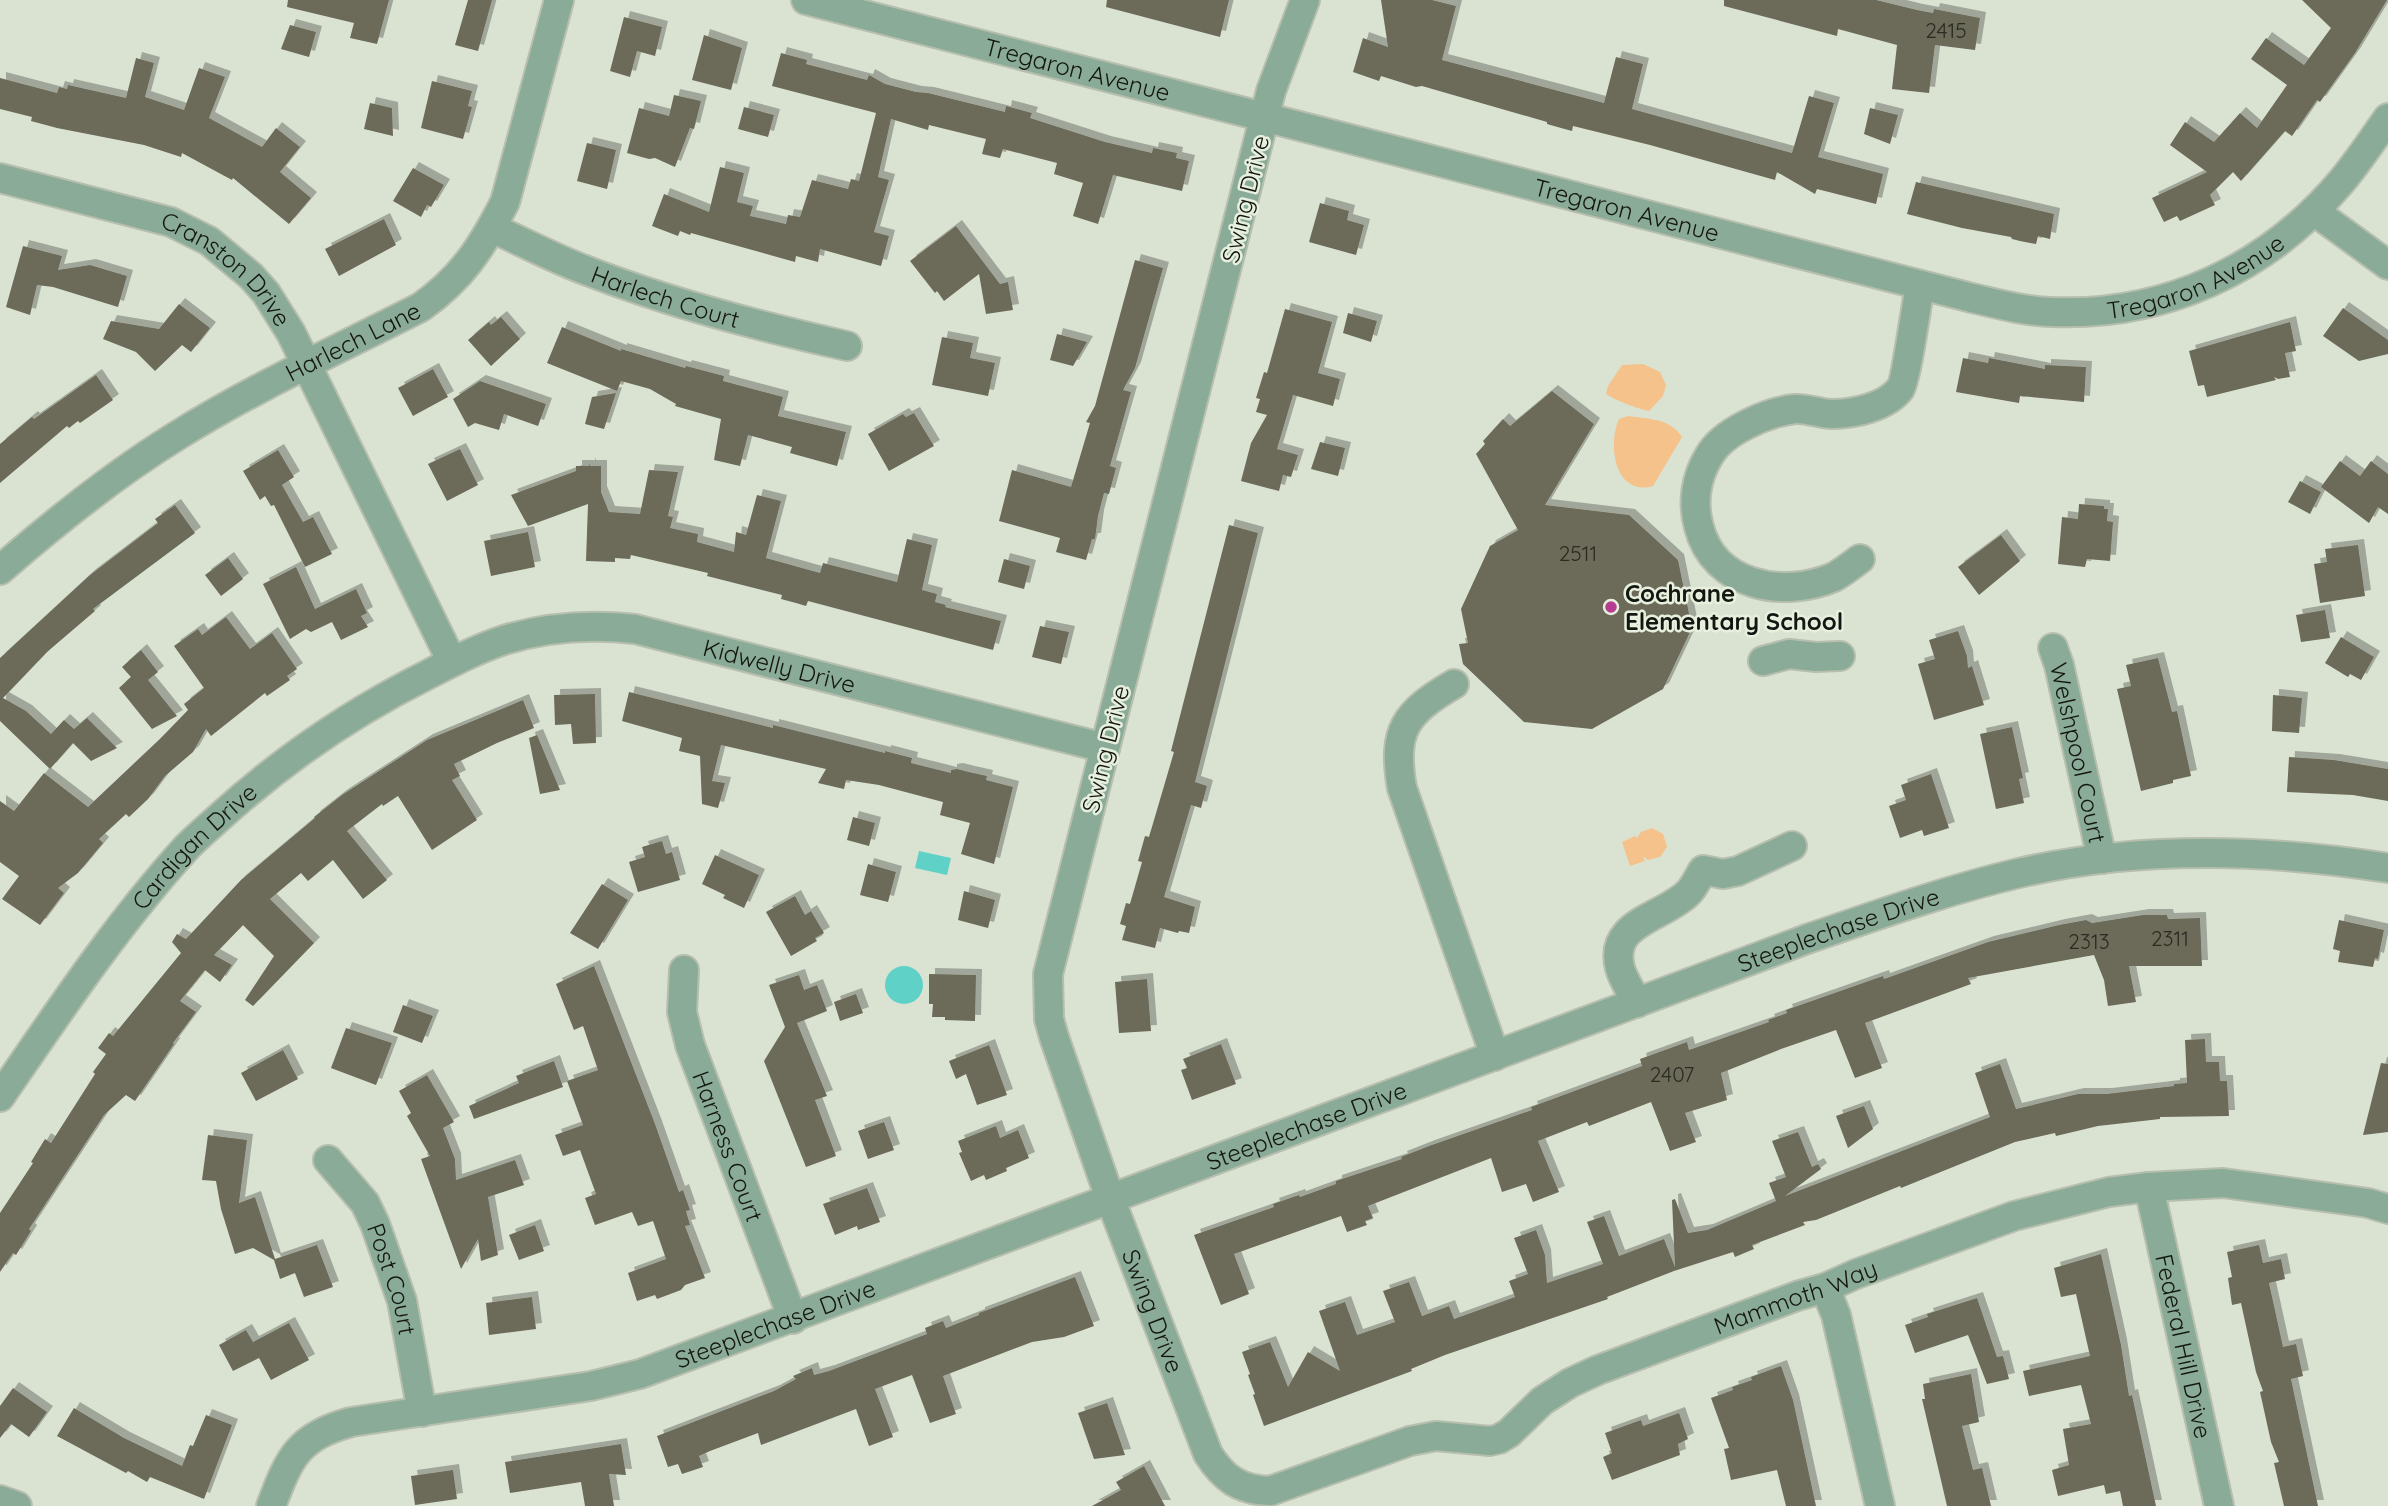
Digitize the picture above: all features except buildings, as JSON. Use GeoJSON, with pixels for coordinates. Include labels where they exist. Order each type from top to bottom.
{"type":"FeatureCollection","features":[{"type":"Feature","properties":{"kind":"street","name":"Harlech Lane"},"geometry":{"type":"LineString","coordinates":[[0,570],[116,476],[220,410],[421,307],[461,275],[492,228],[505,202],[559,0]]}},
{"type":"Feature","properties":{"kind":"street","name":"Tregaron Avenue"},"geometry":{"type":"LineString","coordinates":[[806,0],[1920,285],[2019,309],[2050,312],[2131,307],[2174,296],[2219,279],[2241,267],[2286,237],[2314,211],[2342,182],[2388,118]]}},
{"type":"Feature","properties":{"kind":"street","name":"Swing Drive"},"geometry":{"type":"LineString","coordinates":[[1230,1481],[1219,1471],[1208,1454],[1111,1201],[1049,1019],[1048,974],[1265,117],[1284,51],[1305,0]]}},
{"type":"Feature","properties":{"kind":"street","name":"Cranston Drive"},"geometry":{"type":"LineString","coordinates":[[0,178],[171,222],[209,241],[251,276],[266,293],[308,365],[452,662]]}},
{"type":"Feature","properties":{"kind":"street"},"geometry":{"type":"LineString","coordinates":[[2314,211],[2388,265]]}},
{"type":"Feature","properties":{"kind":"street","name":"Harlech Court"},"geometry":{"type":"LineString","coordinates":[[492,228],[583,269],[660,297],[791,334],[847,346]]}},
{"type":"Feature","properties":{"kind":"street"},"geometry":{"type":"LineString","coordinates":[[1860,559],[1836,576],[1811,585],[1782,587],[1754,584],[1728,571],[1704,546],[1695,513],[1698,481],[1710,454],[1732,433],[1758,419],[1796,409],[1831,414],[1860,410],[1888,400],[1902,387],[1920,285]]}},
{"type":"Feature","properties":{"kind":"street","name":"Kidwelly Drive"},"geometry":{"type":"LineString","coordinates":[[452,662],[506,639],[556,629],[587,626],[635,629],[1105,748]]}},
{"type":"Feature","properties":{"kind":"street","name":"Welshpool Court"},"geometry":{"type":"LineString","coordinates":[[2053,648],[2102,859]]}},
{"type":"Feature","properties":{"kind":"street"},"geometry":{"type":"LineString","coordinates":[[1763,661],[1789,654],[1840,656]]}},
{"type":"Feature","properties":{"kind":"street","name":"Cardigan Drive"},"geometry":{"type":"LineString","coordinates":[[0,1097],[117,929],[189,845],[258,782],[325,734],[401,687],[452,662]]}},
{"type":"Feature","properties":{"kind":"street"},"geometry":{"type":"LineString","coordinates":[[1454,684],[1426,700],[1408,718],[1399,741],[1398,767],[1402,788],[1495,1056]]}},
{"type":"Feature","properties":{"kind":"street"},"geometry":{"type":"LineString","coordinates":[[1637,1003],[1620,969],[1619,949],[1628,929],[1661,912],[1688,893],[1703,870],[1723,874],[1738,871],[1792,846]]}},
{"type":"Feature","properties":{"kind":"street","name":"Steeplechase Drive"},"geometry":{"type":"LineString","coordinates":[[271,1506],[295,1453],[327,1429],[351,1422],[591,1386],[640,1374],[1111,1201],[1807,939],[1950,891],[2022,872],[2156,853],[2207,852],[2323,858],[2388,868]]}},
{"type":"Feature","properties":{"kind":"street","name":"Harness Court"},"geometry":{"type":"LineString","coordinates":[[684,971],[682,1012],[690,1045],[793,1319]]}},
{"type":"Feature","properties":{"kind":"street","name":"Post Court"},"geometry":{"type":"LineString","coordinates":[[328,1160],[365,1203],[375,1224],[402,1301],[422,1412]]}},
{"type":"Feature","properties":{"kind":"street","name":"Mammoth Way"},"geometry":{"type":"LineString","coordinates":[[1230,1481],[1255,1490],[1270,1490],[1410,1441],[1436,1436],[1490,1441],[1509,1433],[1542,1401],[1570,1383],[1598,1370],[2014,1216],[2109,1192],[2223,1183],[2368,1203],[2388,1209]]}},
{"type":"Feature","properties":{"kind":"street","name":"Federal Hill Drive"},"geometry":{"type":"LineString","coordinates":[[2149,1187],[2219,1506]]}},
{"type":"Feature","properties":{"kind":"street"},"geometry":{"type":"LineString","coordinates":[[1825,1288],[1836,1315],[1880,1506]]}},
{"type":"Feature","properties":{"kind":"street"},"geometry":{"type":"LineString","coordinates":[[0,1500],[18,1506]]}},
{"type":"Feature","properties":{"kind":"shaded area"},"geometry":{"type":"Polygon","coordinates":[[[1643,364],[1660,372],[1666,385],[1663,396],[1649,411],[1606,394],[1608,386],[1622,365],[1643,364]]]}},
{"type":"Feature","properties":{"kind":"shaded area"},"geometry":{"type":"Polygon","coordinates":[[[1628,416],[1665,423],[1682,437],[1653,486],[1640,487],[1630,484],[1617,466],[1614,455],[1615,430],[1619,419],[1628,416]]]}},
{"type":"Feature","properties":{"kind":"shaded area"},"geometry":{"type":"Polygon","coordinates":[[[1652,828],[1663,834],[1667,847],[1660,857],[1648,860],[1643,856],[1645,861],[1630,866],[1622,842],[1635,836],[1637,838],[1641,832],[1652,828]]]}},
{"type":"Feature","properties":{"kind":"water"},"geometry":{"type":"Polygon","coordinates":[[[919,851],[951,858],[947,875],[915,868],[919,851]]]}},
{"type":"Feature","properties":{"kind":"water"},"geometry":{"type":"Polygon","coordinates":[[[904,966],[917,972],[923,985],[917,998],[904,1004],[891,998],[885,985],[891,972],[904,966]]]}},
{"type":"Feature","properties":{"kind":"place","name":"Cochrane Elementary School"},"geometry":{"type":"Point","coordinates":[1611,607]}}]}
